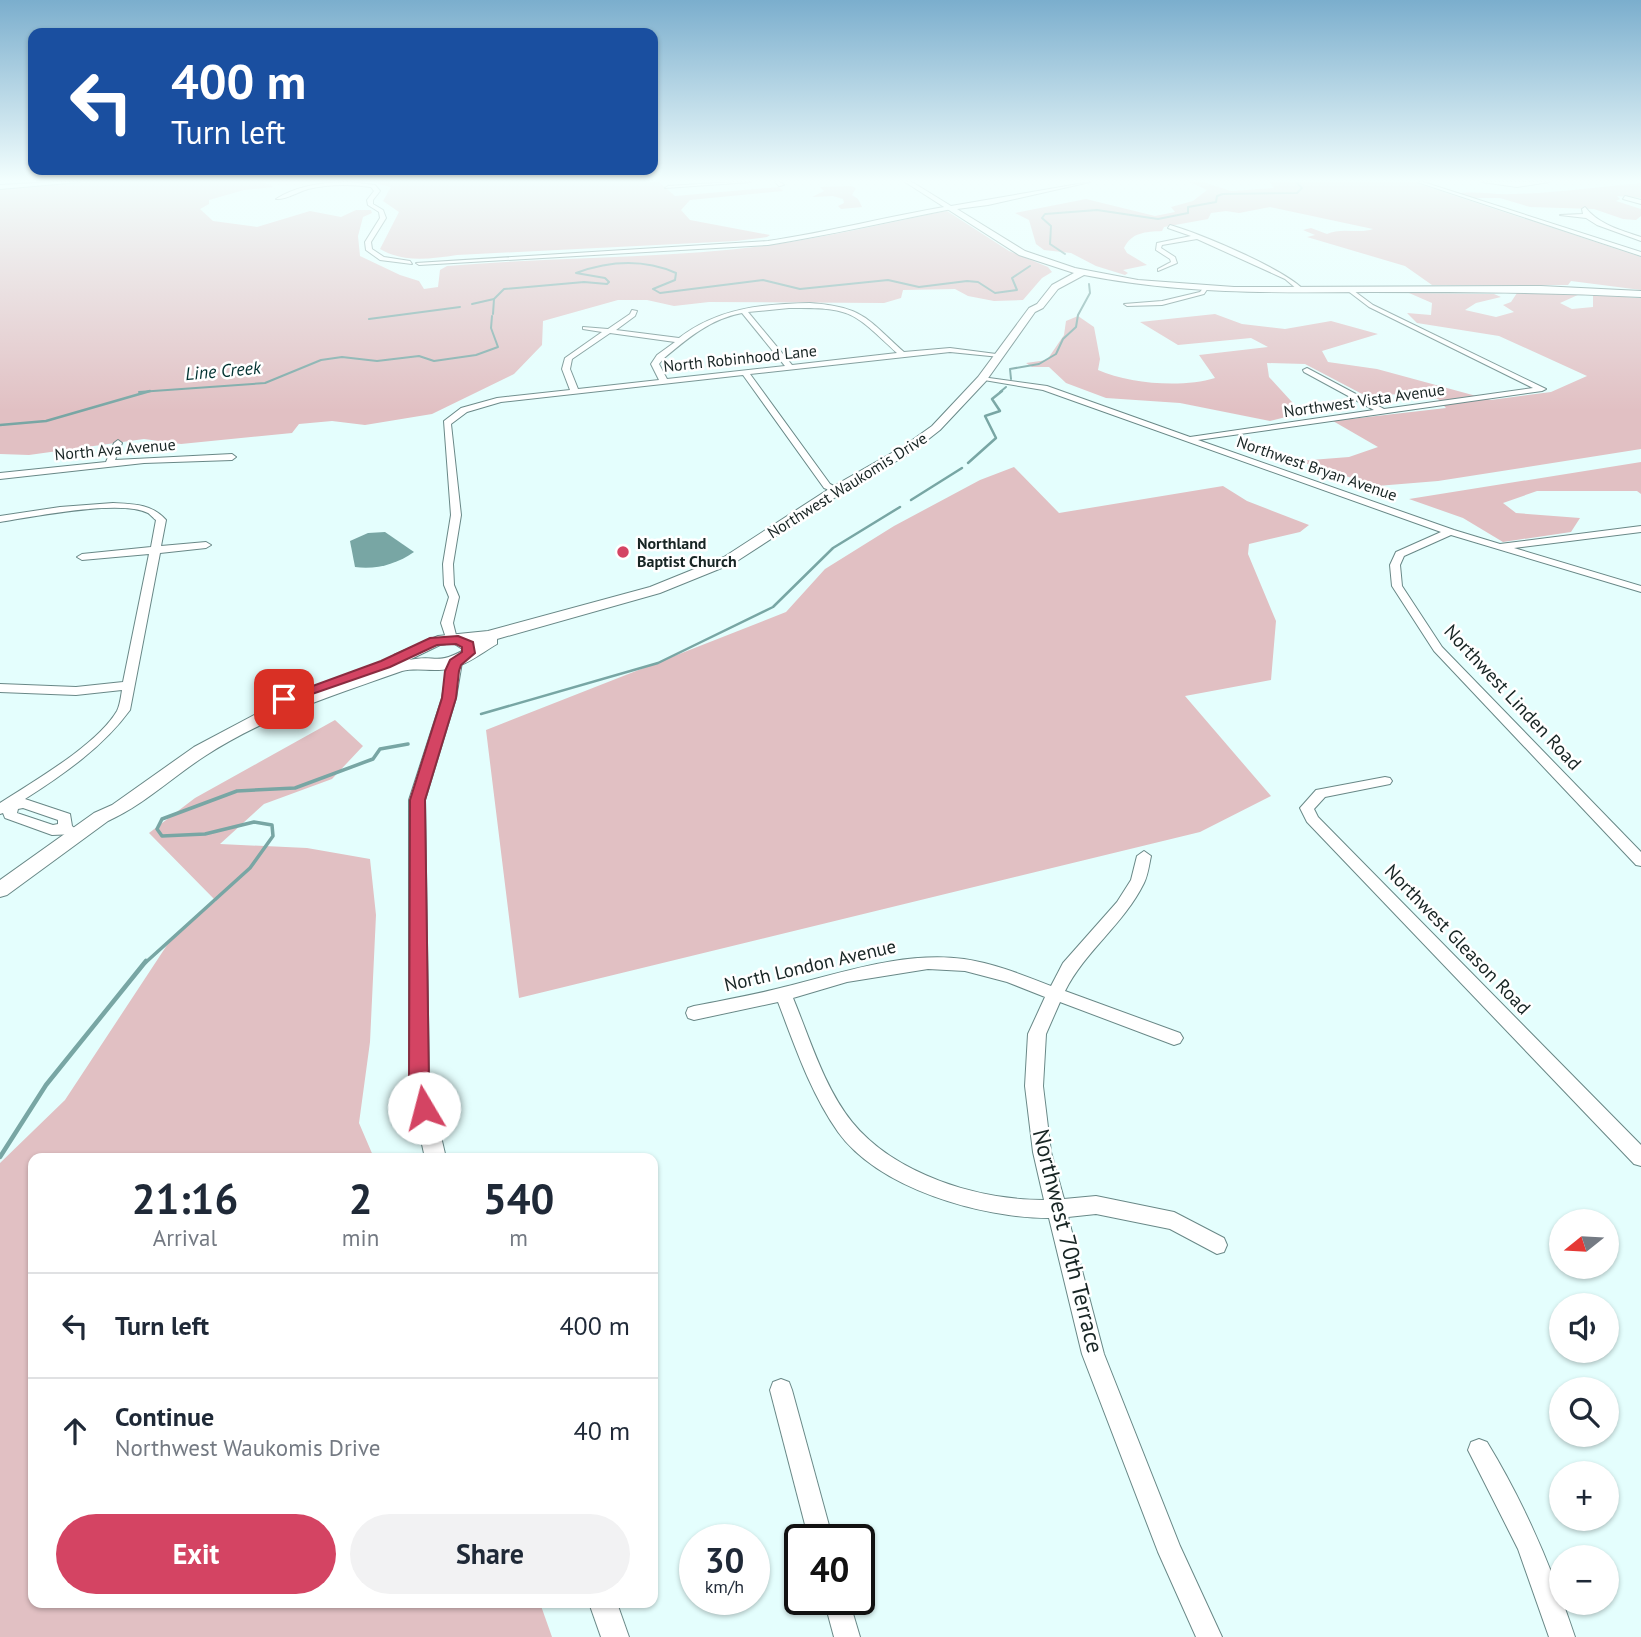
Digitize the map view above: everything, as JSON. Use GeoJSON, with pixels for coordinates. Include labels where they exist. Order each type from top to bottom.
{"type":"FeatureCollection","features":[{"type":"Feature","properties":{"kind":"main road"},"geometry":{"type":"LineString","coordinates":[[1036,258],[1080,270],[1202,288],[1580,290],[1641,294]]}},
{"type":"Feature","properties":{"kind":"main road"},"geometry":{"type":"LineString","coordinates":[[1051,258],[1080,270]]}},
{"type":"Feature","properties":{"kind":"main road"},"geometry":{"type":"LineString","coordinates":[[1048,263],[1059,271],[1057,277]]}},
{"type":"Feature","properties":{"kind":"main road","name":"Northwest Waukomis Drive"},"geometry":{"type":"LineString","coordinates":[[458,649],[573,617],[692,577],[729,560],[837,490],[908,449],[936,428],[982,379],[1032,310],[1041,289],[1057,277],[1080,270]]}},
{"type":"Feature","properties":{"kind":"main road","name":"Northwest Waukomis Drive"},"geometry":{"type":"LineString","coordinates":[[1032,310],[1040,306],[1055,287],[1080,270]]}},
{"type":"Feature","properties":{"kind":"main road"},"geometry":{"type":"LineString","coordinates":[[427,655],[458,649]]}},
{"type":"Feature","properties":{"kind":"main road"},"geometry":{"type":"LineString","coordinates":[[0,890],[71,831],[119,809],[200,751],[279,709],[427,655],[458,649]]}},
{"type":"Feature","properties":{"kind":"street"},"geometry":{"type":"LineString","coordinates":[[382,258],[406,270],[441,262],[503,258]]}},
{"type":"Feature","properties":{"kind":"street"},"geometry":{"type":"LineString","coordinates":[[1160,270],[1174,264],[1173,258]]}},
{"type":"Feature","properties":{"kind":"street"},"geometry":{"type":"LineString","coordinates":[[1244,258],[1286,278],[1300,289]]}},
{"type":"Feature","properties":{"kind":"street"},"geometry":{"type":"LineString","coordinates":[[396,264],[421,265]]}},
{"type":"Feature","properties":{"kind":"street"},"geometry":{"type":"LineString","coordinates":[[1127,304],[1169,302],[1202,293],[1202,288]]}},
{"type":"Feature","properties":{"kind":"street","name":"Northwest Vista Avenue"},"geometry":{"type":"LineString","coordinates":[[1188,439],[1540,390],[1540,387],[1371,306],[1350,290]]}},
{"type":"Feature","properties":{"kind":"street"},"geometry":{"type":"LineString","coordinates":[[664,381],[655,363],[680,340],[719,316],[747,315],[806,304],[850,310],[862,316],[902,354]]}},
{"type":"Feature","properties":{"kind":"street"},"geometry":{"type":"LineString","coordinates":[[575,391],[566,369],[567,361],[633,315],[634,311]]}},
{"type":"Feature","properties":{"kind":"street"},"geometry":{"type":"LineString","coordinates":[[747,315],[790,367]]}},
{"type":"Feature","properties":{"kind":"street"},"geometry":{"type":"LineString","coordinates":[[585,328],[680,340]]}},
{"type":"Feature","properties":{"kind":"street","name":"North Robinhood Lane"},"geometry":{"type":"LineString","coordinates":[[450,615],[454,597],[449,585],[448,564],[456,515],[447,423],[464,410],[484,403],[575,391],[902,354],[950,350],[1000,355]]}},
{"type":"Feature","properties":{"kind":"street"},"geometry":{"type":"LineString","coordinates":[[1307,370],[1382,411]]}},
{"type":"Feature","properties":{"kind":"street"},"geometry":{"type":"LineString","coordinates":[[745,372],[827,486],[837,490]]}},
{"type":"Feature","properties":{"kind":"street","name":"Northwest Bryan Avenue"},"geometry":{"type":"LineString","coordinates":[[982,379],[1044,388],[1450,532],[1641,589]]}},
{"type":"Feature","properties":{"kind":"street"},"geometry":{"type":"LineString","coordinates":[[110,463],[118,443]]}},
{"type":"Feature","properties":{"kind":"street","name":"North Ava Avenue"},"geometry":{"type":"LineString","coordinates":[[0,475],[110,463],[232,457]]}},
{"type":"Feature","properties":{"kind":"street"},"geometry":{"type":"LineString","coordinates":[[0,519],[117,505],[152,508],[159,513],[161,520],[124,710],[105,732],[78,756],[4,806],[10,814],[52,830],[71,831]]}},
{"type":"Feature","properties":{"kind":"street"},"geometry":{"type":"LineString","coordinates":[[1499,546],[1641,529]]}},
{"type":"Feature","properties":{"kind":"street","name":"Northwest Linden Road"},"geometry":{"type":"LineString","coordinates":[[1450,532],[1400,554],[1395,565],[1397,586],[1438,649],[1641,861]]}},
{"type":"Feature","properties":{"kind":"street"},"geometry":{"type":"LineString","coordinates":[[82,557],[206,545]]}},
{"type":"Feature","properties":{"kind":"street"},"geometry":{"type":"LineString","coordinates":[[434,1153],[419,1085],[417,800],[449,698],[458,649],[447,623],[450,615]]}},
{"type":"Feature","properties":{"kind":"street"},"geometry":{"type":"LineString","coordinates":[[449,698],[441,674],[427,655],[442,623],[450,615]]}},
{"type":"Feature","properties":{"kind":"street"},"geometry":{"type":"LineString","coordinates":[[0,688],[76,691],[130,685]]}},
{"type":"Feature","properties":{"kind":"street","name":"Northwest Gleason Road"},"geometry":{"type":"LineString","coordinates":[[1385,781],[1321,793],[1307,808],[1312,819],[1641,1158]]}},
{"type":"Feature","properties":{"kind":"street","name":"Northwest 70th Terrace"},"geometry":{"type":"LineString","coordinates":[[1144,856],[1138,881],[1122,906],[1069,967],[1054,996],[1037,1034],[1034,1086],[1042,1152],[1093,1354],[1170,1552],[1209,1637]]}},
{"type":"Feature","properties":{"kind":"street","name":"North London Avenue"},"geometry":{"type":"LineString","coordinates":[[694,1013],[847,976],[928,963],[965,965],[1010,977],[1054,996],[1174,1038]]}},
{"type":"Feature","properties":{"kind":"street"},"geometry":{"type":"LineString","coordinates":[[783,993],[820,1086],[846,1128],[876,1158],[923,1183],[981,1203],[1018,1209],[1096,1205],[1174,1221],[1217,1245]]}},
{"type":"Feature","properties":{"kind":"street"},"geometry":{"type":"LineString","coordinates":[[780,1391],[817,1524]]}},
{"type":"Feature","properties":{"kind":"street"},"geometry":{"type":"LineString","coordinates":[[1479,1450],[1506,1494],[1562,1637]]}},
{"type":"Feature","properties":{"kind":"street"},"geometry":{"type":"LineString","coordinates":[[605,1608],[615,1637]]}},
{"type":"Feature","properties":{"kind":"street"},"geometry":{"type":"LineString","coordinates":[[841,1615],[847,1637]]}},
{"type":"Feature","properties":{"kind":"shaded area"},"geometry":{"type":"Polygon","coordinates":[[[0,258],[365,258],[419,281],[424,289],[438,287],[440,270],[447,266],[577,258],[1027,258],[1048,267],[1052,272],[1042,278],[1023,300],[994,301],[968,296],[955,289],[903,290],[901,298],[884,303],[709,302],[674,306],[647,300],[618,300],[543,321],[542,345],[514,374],[432,414],[365,425],[332,421],[299,424],[292,433],[181,444],[144,439],[29,455],[0,454],[0,258]]]}},
{"type":"Feature","properties":{"kind":"shaded area"},"geometry":{"type":"Polygon","coordinates":[[[1081,258],[1136,258],[1147,265],[1123,270],[1128,273],[1125,275],[1081,258]]]}},
{"type":"Feature","properties":{"kind":"shaded area"},"geometry":{"type":"Polygon","coordinates":[[[1379,258],[1641,258],[1641,290],[1571,281],[1568,285],[1432,285],[1405,266],[1379,258]]]}},
{"type":"Feature","properties":{"kind":"shaded area"},"geometry":{"type":"Polygon","coordinates":[[[1409,293],[1494,294],[1501,297],[1476,303],[1465,310],[1496,317],[1514,312],[1503,305],[1511,302],[1517,293],[1580,294],[1560,303],[1572,309],[1593,307],[1593,295],[1641,298],[1641,449],[1438,481],[1377,486],[1298,461],[1349,457],[1378,447],[1333,421],[1446,408],[1438,399],[1417,394],[1364,395],[1305,364],[1267,363],[1269,377],[1302,413],[1270,421],[1180,403],[1106,398],[1066,383],[1049,367],[1032,367],[1026,363],[1047,360],[1064,335],[1066,321],[1078,316],[1094,327],[1100,359],[1098,370],[1125,379],[1172,384],[1202,381],[1215,378],[1199,355],[1268,347],[1251,338],[1178,345],[1140,322],[1215,314],[1242,324],[1285,329],[1331,321],[1378,334],[1322,351],[1328,362],[1377,369],[1491,400],[1551,392],[1587,376],[1499,336],[1417,323],[1407,313],[1431,315],[1432,303],[1409,293]]]}},
{"type":"Feature","properties":{"kind":"shaded area"},"geometry":{"type":"Polygon","coordinates":[[[1641,462],[1641,494],[1637,491],[1537,491],[1503,503],[1516,513],[1580,518],[1571,532],[1503,542],[1463,518],[1409,499],[1641,462]]]}},
{"type":"Feature","properties":{"kind":"shaded area"},"geometry":{"type":"Polygon","coordinates":[[[1014,467],[1059,513],[1223,486],[1247,501],[1309,525],[1300,532],[1249,544],[1248,554],[1276,621],[1271,680],[1185,696],[1271,796],[1200,832],[519,998],[486,730],[786,612],[825,569],[894,526],[980,480],[1014,467]]]}},
{"type":"Feature","properties":{"kind":"shaded area"},"geometry":{"type":"Polygon","coordinates":[[[335,720],[363,746],[332,779],[264,804],[220,844],[307,848],[370,859],[376,915],[370,1042],[359,1123],[372,1153],[28,1153],[28,1608],[542,1608],[552,1637],[0,1637],[0,1163],[65,1100],[173,936],[216,901],[149,833],[195,798],[335,720]]]}},
{"type":"Feature","properties":{"kind":"water"},"geometry":{"type":"Polygon","coordinates":[[[385,532],[414,552],[386,565],[355,567],[350,541],[368,533],[385,532]]]}},
{"type":"Feature","properties":{"kind":"waterway","name":"Line Creek"},"geometry":{"type":"LineString","coordinates":[[494,299],[504,289],[584,282],[607,284],[609,282],[605,278],[576,273],[626,263],[652,265],[676,273],[675,280],[653,289],[660,293],[763,280],[800,289],[888,280],[919,287],[967,281],[978,282],[995,293],[1017,290],[1012,278],[1030,266]]}},
{"type":"Feature","properties":{"kind":"waterway"},"geometry":{"type":"LineString","coordinates":[[1011,379],[1010,369],[1039,364],[1056,354],[1063,339],[1076,327],[1078,315],[1090,293],[1089,284]]}},
{"type":"Feature","properties":{"kind":"waterway"},"geometry":{"type":"LineString","coordinates":[[472,304],[494,299]]}},
{"type":"Feature","properties":{"kind":"waterway","name":"Line Creek"},"geometry":{"type":"LineString","coordinates":[[493,314],[494,299]]}},
{"type":"Feature","properties":{"kind":"waterway"},"geometry":{"type":"LineString","coordinates":[[369,319],[460,307]]}},
{"type":"Feature","properties":{"kind":"waterway","name":"Line Creek"},"geometry":{"type":"LineString","coordinates":[[149,391],[265,383],[321,360],[342,357],[377,361],[419,356],[434,361],[476,355],[498,347],[491,328],[492,316]]}},
{"type":"Feature","properties":{"kind":"waterway"},"geometry":{"type":"LineString","coordinates":[[1000,392],[1006,387]]}},
{"type":"Feature","properties":{"kind":"waterway","name":"Line Creek"},"geometry":{"type":"LineString","coordinates":[[0,425],[46,421],[149,391]]}},
{"type":"Feature","properties":{"kind":"waterway","name":"Line Creek"},"geometry":{"type":"LineString","coordinates":[[139,392],[149,391]]}},
{"type":"Feature","properties":{"kind":"waterway"},"geometry":{"type":"LineString","coordinates":[[968,463],[996,438],[985,416],[1000,411],[992,399],[1002,391]]}},
{"type":"Feature","properties":{"kind":"waterway"},"geometry":{"type":"LineString","coordinates":[[911,500],[962,468]]}},
{"type":"Feature","properties":{"kind":"waterway"},"geometry":{"type":"LineString","coordinates":[[481,714],[658,663],[773,607],[833,548],[900,507]]}},
{"type":"Feature","properties":{"kind":"waterway"},"geometry":{"type":"LineString","coordinates":[[145,963],[250,868],[273,836],[272,825],[254,822],[205,834],[162,836],[157,829],[162,819],[237,791],[295,788],[373,759],[380,749],[408,744]]}},
{"type":"Feature","properties":{"kind":"waterway"},"geometry":{"type":"LineString","coordinates":[[0,1157],[46,1085],[146,961]]}},
{"type":"Feature","properties":{"kind":"place","name":"Northland Baptist Church"},"geometry":{"type":"Point","coordinates":[623,552]}},
{"type":"Feature","properties":{"kind":"route"},"geometry":{"type":"LineString","coordinates":[[284,699],[386,664],[435,641],[458,639],[470,649],[464,658],[455,663],[452,671],[449,698],[417,800],[419,1085],[424,1108]]}}]}
